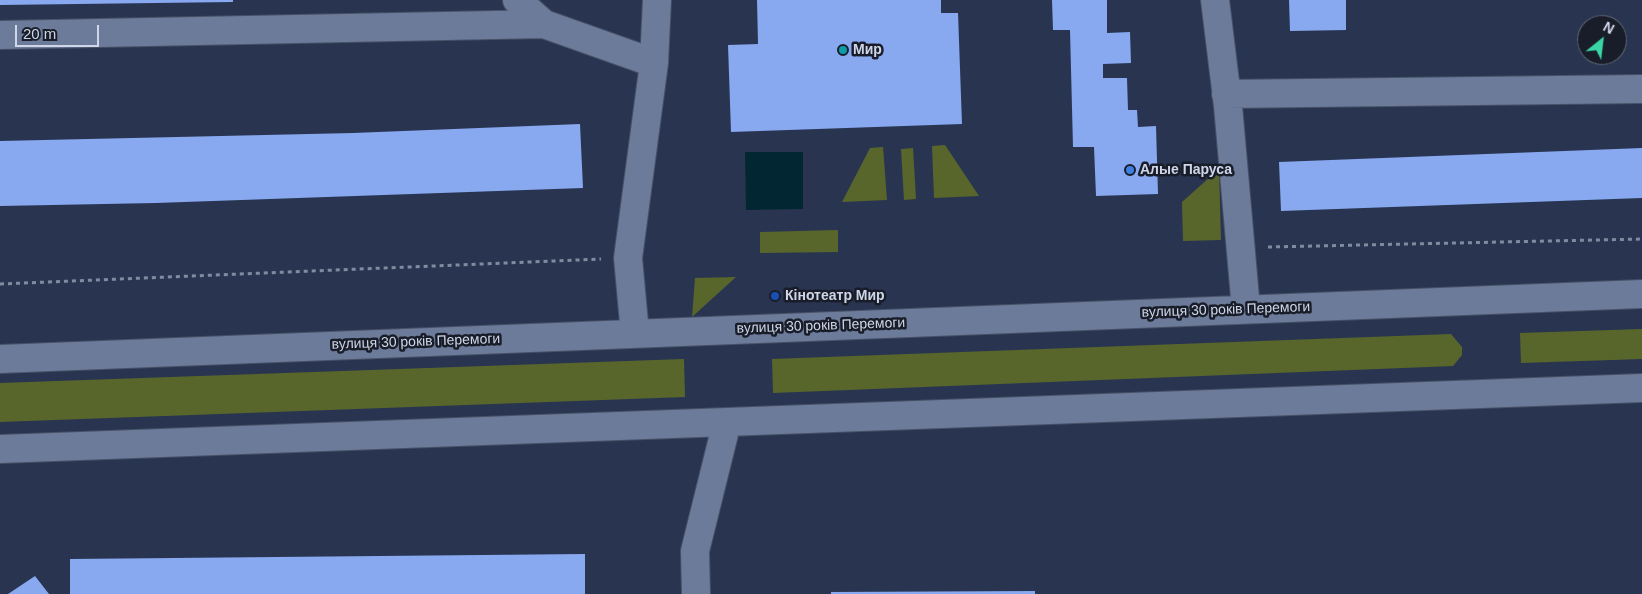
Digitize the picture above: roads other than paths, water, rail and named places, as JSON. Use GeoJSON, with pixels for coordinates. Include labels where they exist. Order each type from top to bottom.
{"type":"FeatureCollection","features":[{"type":"Feature","properties":{"kind":"street"},"geometry":{"type":"LineString","coordinates":[[517,0],[544,24]]}},
{"type":"Feature","properties":{"kind":"street"},"geometry":{"type":"LineString","coordinates":[[636,334],[628,258],[654,62],[657,0]]}},
{"type":"Feature","properties":{"kind":"street"},"geometry":{"type":"LineString","coordinates":[[1215,0],[1226,94],[1246,309]]}},
{"type":"Feature","properties":{"kind":"street"},"geometry":{"type":"LineString","coordinates":[[0,36],[544,24],[654,62]]}},
{"type":"Feature","properties":{"kind":"street"},"geometry":{"type":"LineString","coordinates":[[1226,94],[1642,89]]}},
{"type":"Feature","properties":{"kind":"street","name":"вулиця 30 років Перемоги"},"geometry":{"type":"LineString","coordinates":[[0,359],[1642,294]]}},
{"type":"Feature","properties":{"kind":"street"},"geometry":{"type":"LineString","coordinates":[[0,450],[1642,388]]}},
{"type":"Feature","properties":{"kind":"street"},"geometry":{"type":"LineString","coordinates":[[696,594],[695,551],[727,422]]}},
{"type":"Feature","properties":{"kind":"water"},"geometry":{"type":"Polygon","coordinates":[[[745,152],[803,152],[803,209],[746,210],[745,152]]]}},
{"type":"Feature","properties":{"kind":"place","name":"Мир"},"geometry":{"type":"Point","coordinates":[843,50]}},
{"type":"Feature","properties":{"kind":"place","name":"Алые Паруса"},"geometry":{"type":"Point","coordinates":[1130,170]}},
{"type":"Feature","properties":{"kind":"place","name":"Кінотеатр Мир"},"geometry":{"type":"Point","coordinates":[775,296]}}]}
